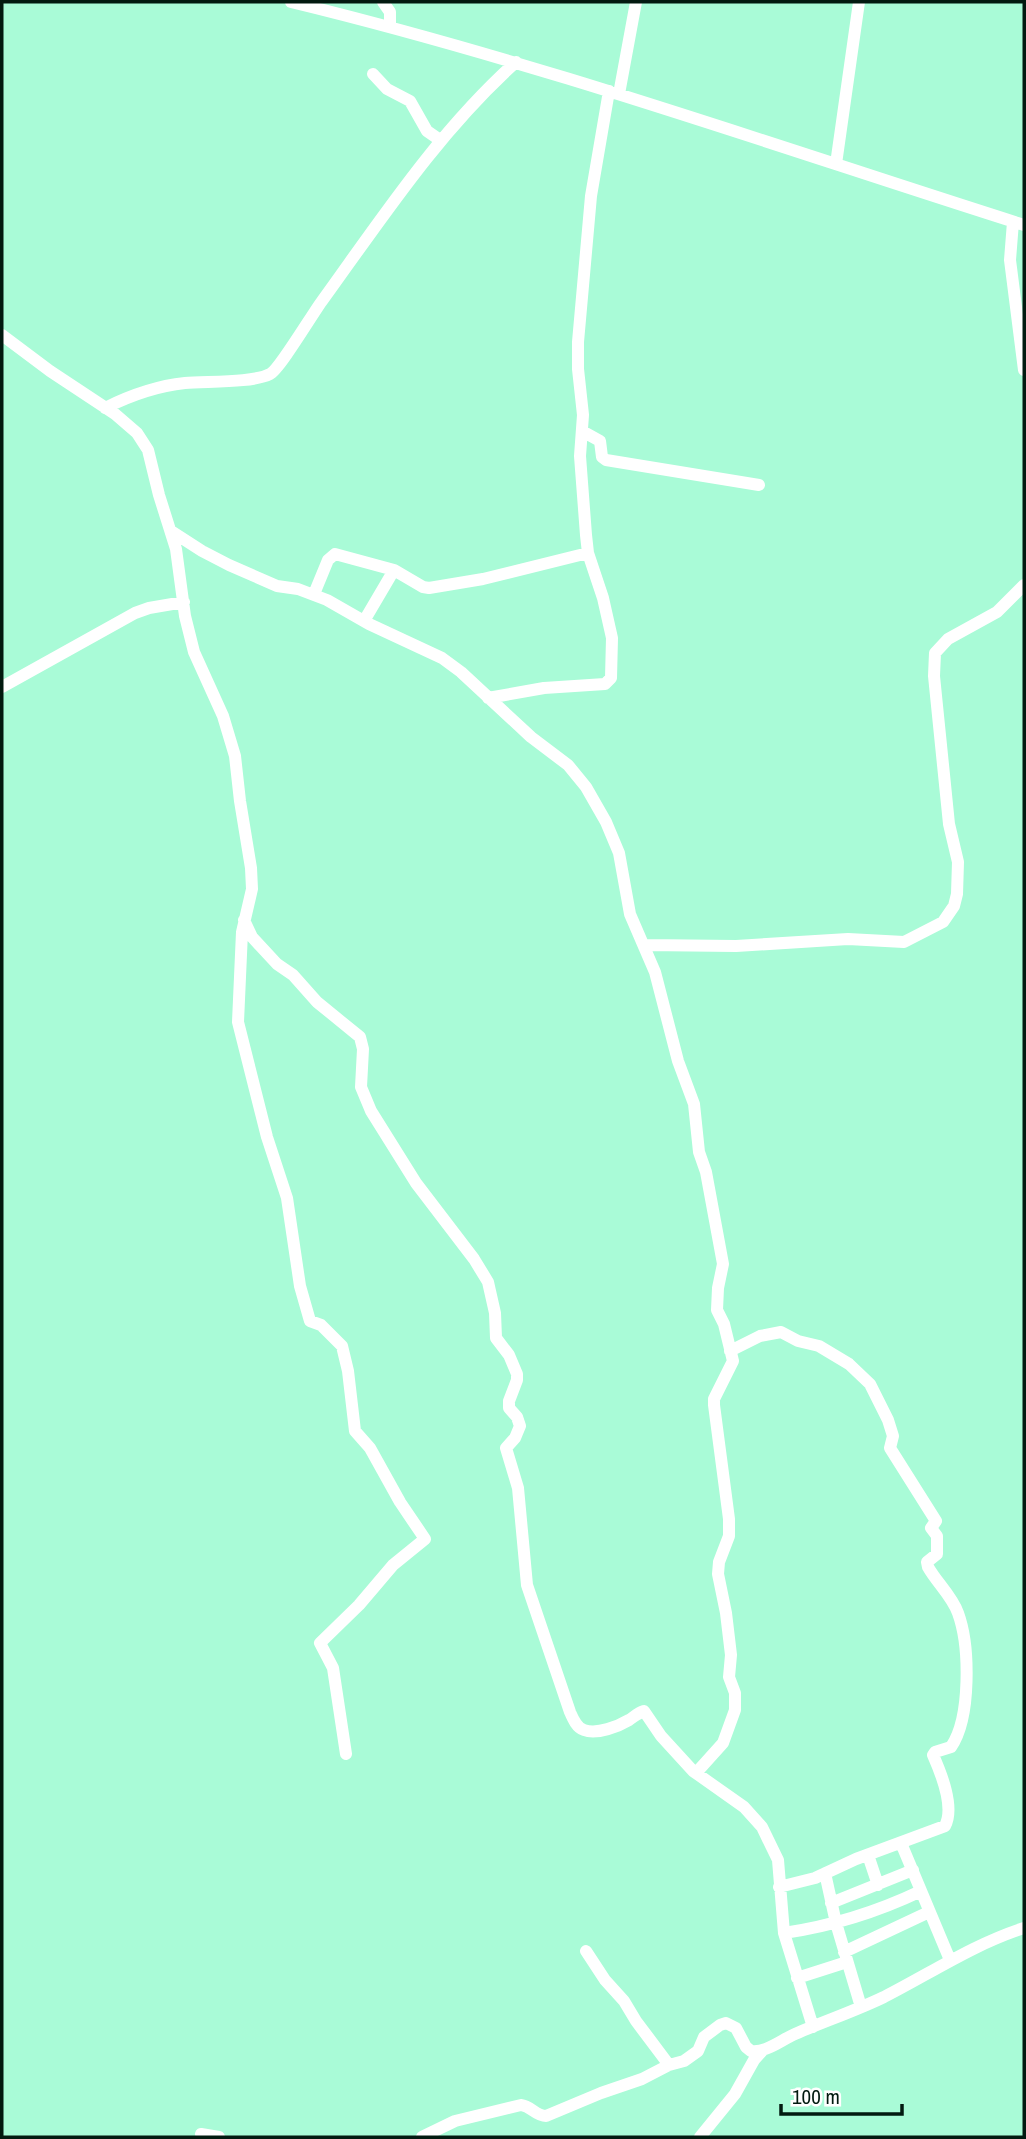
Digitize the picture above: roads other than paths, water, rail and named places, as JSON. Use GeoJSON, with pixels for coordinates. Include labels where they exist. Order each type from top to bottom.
{"type":"FeatureCollection","features":[{"type":"Feature","properties":{"kind":"street"},"geometry":{"type":"LineString","coordinates":[[291,2],[390,26],[516,62],[1019,223],[1010,260],[1024,370]]}},
{"type":"Feature","properties":{"kind":"street"},"geometry":{"type":"LineString","coordinates":[[383,2],[390,12],[390,26]]}},
{"type":"Feature","properties":{"kind":"street"},"geometry":{"type":"LineString","coordinates":[[488,698],[544,688],[608,682],[611,678],[612,638],[603,598],[588,553],[580,456],[582,431],[579,342],[591,196],[636,2]]}},
{"type":"Feature","properties":{"kind":"street"},"geometry":{"type":"LineString","coordinates":[[836,164],[859,2]]}},
{"type":"Feature","properties":{"kind":"street"},"geometry":{"type":"LineString","coordinates":[[105,408],[137,393],[161,386],[261,377],[277,369],[314,312],[440,141],[467,108],[516,62]]}},
{"type":"Feature","properties":{"kind":"street"},"geometry":{"type":"LineString","coordinates":[[373,75],[387,89],[410,101],[427,131],[440,141]]}},
{"type":"Feature","properties":{"kind":"street"},"geometry":{"type":"LineString","coordinates":[[2,335],[128,425],[148,450],[171,531],[194,652],[223,716],[235,756],[252,889],[244,920],[239,971],[239,1022],[260,1114],[290,1210],[302,1298],[310,1321],[321,1325],[342,1346],[348,1371],[355,1431],[370,1448],[400,1502],[425,1539],[393,1565],[359,1605],[320,1643],[333,1668],[346,1754]]}},
{"type":"Feature","properties":{"kind":"street"},"geometry":{"type":"LineString","coordinates":[[582,431],[600,441],[606,460],[759,485]]}},
{"type":"Feature","properties":{"kind":"street"},"geometry":{"type":"LineString","coordinates":[[171,531],[229,565],[277,586],[314,594],[442,658],[531,737],[568,765],[586,787],[613,836],[622,864],[630,914],[645,945],[660,988],[678,1061],[694,1104],[699,1152],[706,1172],[723,1264],[717,1310],[724,1324],[733,1361],[714,1399],[714,1405],[729,1519],[729,1536],[719,1562],[718,1574],[731,1655],[729,1677],[736,1701],[733,1721],[723,1743],[696,1773]]}},
{"type":"Feature","properties":{"kind":"street"},"geometry":{"type":"LineString","coordinates":[[314,594],[328,560],[335,554],[394,570],[429,588],[483,579],[588,553]]}},
{"type":"Feature","properties":{"kind":"street"},"geometry":{"type":"LineString","coordinates":[[364,621],[394,570]]}},
{"type":"Feature","properties":{"kind":"street"},"geometry":{"type":"LineString","coordinates":[[645,945],[736,946],[848,939],[904,942],[943,922],[954,906],[958,862],[950,824],[934,676],[934,653],[948,639],[997,611],[1024,585]]}},
{"type":"Feature","properties":{"kind":"street"},"geometry":{"type":"LineString","coordinates":[[1007,603],[1024,594]]}},
{"type":"Feature","properties":{"kind":"street"},"geometry":{"type":"LineString","coordinates":[[2,687],[135,613],[184,602]]}},
{"type":"Feature","properties":{"kind":"street"},"geometry":{"type":"LineString","coordinates":[[244,920],[256,942],[277,964],[299,981],[317,1002],[360,1037],[363,1049],[361,1087],[371,1111],[416,1182],[488,1282],[493,1298],[496,1338],[509,1355],[517,1374],[509,1408],[517,1417],[520,1426],[515,1438],[506,1448],[518,1488],[527,1585],[570,1712],[577,1725],[584,1730],[593,1731],[618,1725],[644,1711],[661,1736],[696,1773],[755,1816],[778,1860],[784,1933],[813,2027]]}},
{"type":"Feature","properties":{"kind":"street"},"geometry":{"type":"LineString","coordinates":[[730,1351],[760,1336],[781,1332],[798,1341],[819,1346],[849,1364],[874,1388],[893,1436],[890,1448],[936,1521],[931,1528],[937,1536],[937,1554],[927,1562],[928,1567],[955,1605],[962,1627],[967,1683],[963,1720],[939,1769],[945,1783],[947,1823],[942,1828],[825,1873],[779,1887]]}},
{"type":"Feature","properties":{"kind":"street"},"geometry":{"type":"LineString","coordinates":[[901,1843],[950,1960]]}},
{"type":"Feature","properties":{"kind":"street"},"geometry":{"type":"LineString","coordinates":[[868,1855],[878,1885]]}},
{"type":"Feature","properties":{"kind":"street"},"geometry":{"type":"LineString","coordinates":[[831,1903],[912,1870]]}},
{"type":"Feature","properties":{"kind":"street"},"geometry":{"type":"LineString","coordinates":[[825,1873],[836,1923],[862,2007]]}},
{"type":"Feature","properties":{"kind":"street"},"geometry":{"type":"LineString","coordinates":[[784,1933],[836,1923],[921,1891]]}},
{"type":"Feature","properties":{"kind":"street"},"geometry":{"type":"LineString","coordinates":[[797,1978],[846,1957],[929,1912]]}},
{"type":"Feature","properties":{"kind":"street"},"geometry":{"type":"LineString","coordinates":[[422,2137],[455,2121],[521,2105],[528,2106],[540,2116],[546,2116],[642,2079],[669,2064],[684,2061],[693,2056],[710,2030],[726,2023],[736,2028],[751,2051],[763,2050],[862,2007],[950,1960],[1024,1928]]}},
{"type":"Feature","properties":{"kind":"street"},"geometry":{"type":"LineString","coordinates":[[586,1951],[669,2064]]}},
{"type":"Feature","properties":{"kind":"street"},"geometry":{"type":"LineString","coordinates":[[700,2137],[735,2094],[754,2060],[763,2050]]}},
{"type":"Feature","properties":{"kind":"street"},"geometry":{"type":"LineString","coordinates":[[201,2134],[219,2137]]}}]}
